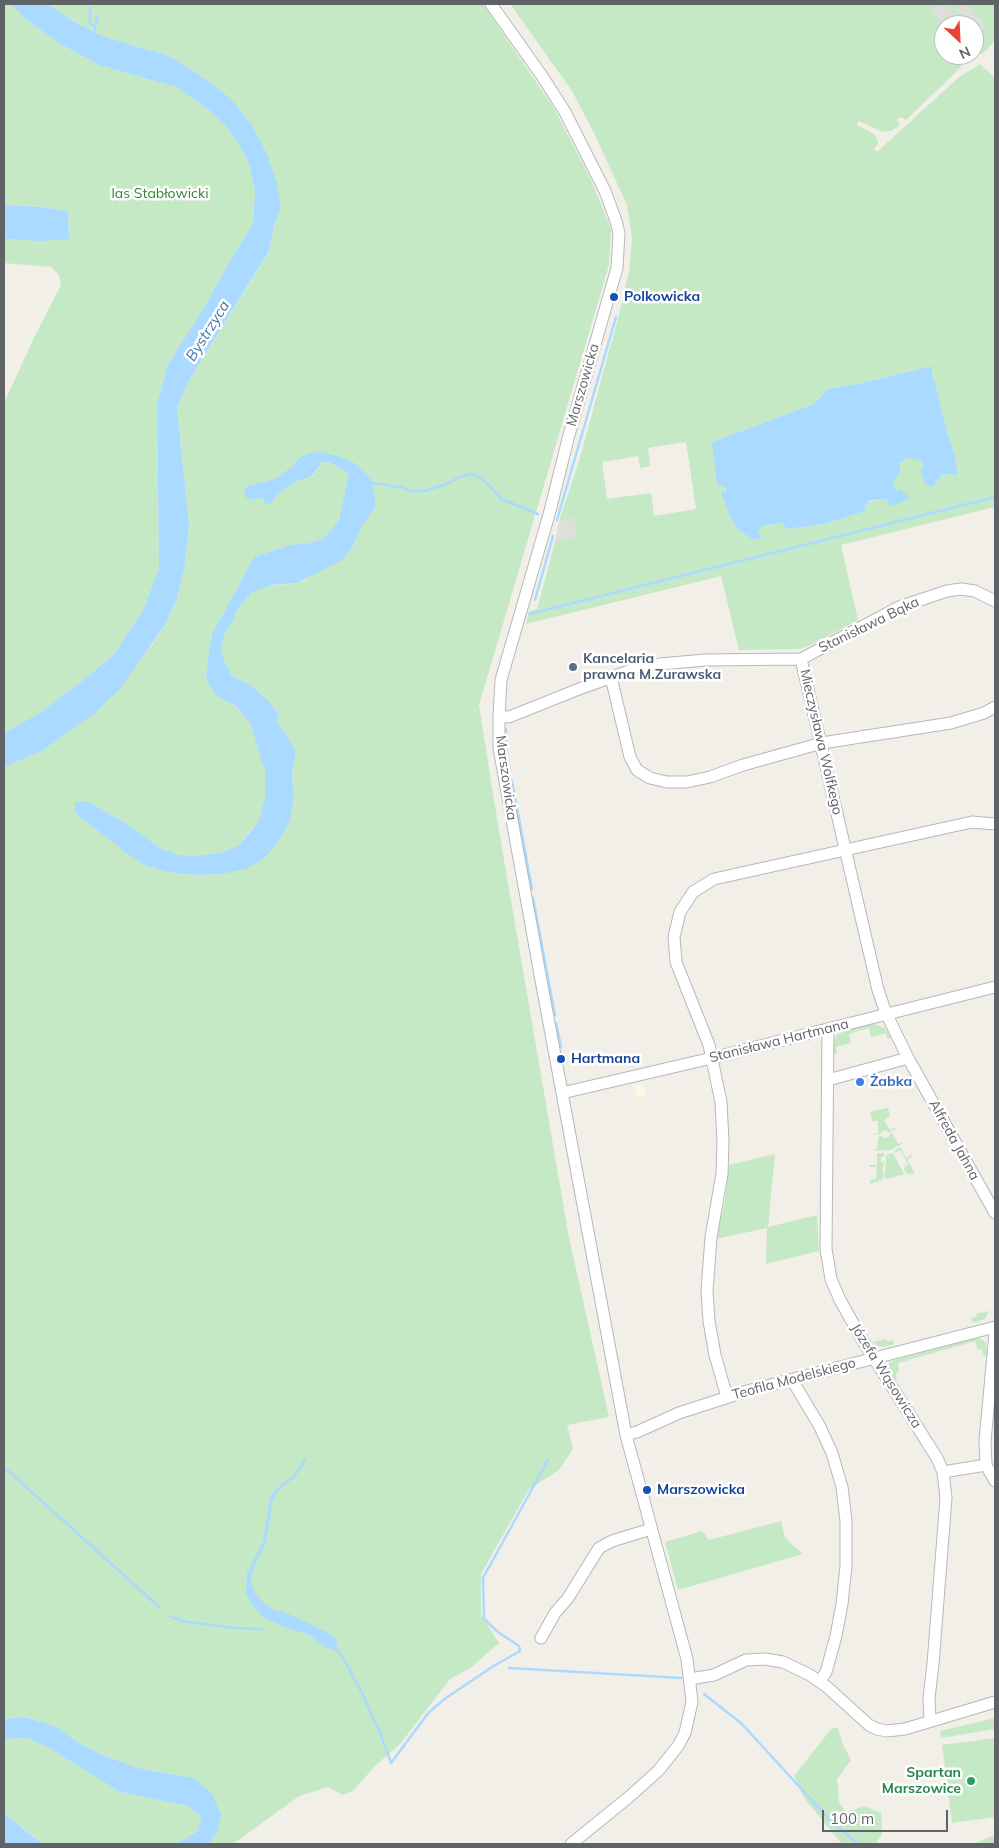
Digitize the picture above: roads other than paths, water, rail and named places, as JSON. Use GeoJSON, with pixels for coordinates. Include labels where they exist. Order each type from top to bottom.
{"type":"FeatureCollection","features":[{"type":"Feature","properties":{"kind":"street","name":"Marszowicka"},"geometry":{"type":"LineString","coordinates":[[491,4],[565,112],[611,205],[619,233],[617,268],[501,680],[499,748],[626,1435],[687,1659],[690,1679],[690,1714],[685,1733],[678,1746],[658,1771],[571,1844]]}},
{"type":"Feature","properties":{"kind":"street","name":"Stanisława Bąka"},"geometry":{"type":"LineString","coordinates":[[801,658],[892,611],[939,593],[954,589],[967,590],[983,594],[995,601]]}},
{"type":"Feature","properties":{"kind":"street","name":"Mieczysława Wolfkego"},"geometry":{"type":"LineString","coordinates":[[499,716],[509,717],[611,677],[635,669],[660,664],[706,660],[801,658],[878,990],[886,1013]]}},
{"type":"Feature","properties":{"kind":"street"},"geometry":{"type":"LineString","coordinates":[[611,677],[630,757],[637,770],[650,778],[667,782],[687,782],[710,777],[743,765],[822,742],[935,727],[973,717],[995,707]]}},
{"type":"Feature","properties":{"kind":"street"},"geometry":{"type":"LineString","coordinates":[[727,1397],[709,1321],[707,1290],[710,1244],[722,1174],[721,1102],[709,1045],[676,962],[674,937],[680,912],[693,892],[714,879],[972,822],[995,824]]}},
{"type":"Feature","properties":{"kind":"street","name":"Stanisława Hartmana"},"geometry":{"type":"LineString","coordinates":[[562,1093],[712,1058],[995,987]]}},
{"type":"Feature","properties":{"kind":"street","name":"Alfreda Jahna"},"geometry":{"type":"LineString","coordinates":[[886,1013],[908,1058],[995,1213]]}},
{"type":"Feature","properties":{"kind":"street","name":"Józefa Wąsowicza"},"geometry":{"type":"LineString","coordinates":[[828,1029],[826,1249],[830,1274],[840,1300],[938,1458],[943,1472],[946,1498],[929,1698],[930,1720]]}},
{"type":"Feature","properties":{"kind":"street"},"geometry":{"type":"LineString","coordinates":[[828,1080],[908,1058]]}},
{"type":"Feature","properties":{"kind":"street","name":"Teofila Modelskiego"},"geometry":{"type":"LineString","coordinates":[[626,1435],[679,1413],[727,1397],[995,1327]]}},
{"type":"Feature","properties":{"kind":"street"},"geometry":{"type":"LineString","coordinates":[[995,1333],[985,1441],[986,1465],[995,1481]]}},
{"type":"Feature","properties":{"kind":"street"},"geometry":{"type":"LineString","coordinates":[[792,1380],[819,1425],[832,1453],[842,1487],[846,1521],[846,1566],[842,1604],[826,1672],[820,1681]]}},
{"type":"Feature","properties":{"kind":"street"},"geometry":{"type":"LineString","coordinates":[[943,1472],[986,1465]]}},
{"type":"Feature","properties":{"kind":"street"},"geometry":{"type":"LineString","coordinates":[[541,1638],[555,1613],[568,1598],[599,1548],[612,1541],[651,1529]]}},
{"type":"Feature","properties":{"kind":"street"},"geometry":{"type":"LineString","coordinates":[[690,1679],[714,1675],[746,1660],[765,1659],[783,1662],[820,1681],[841,1697],[869,1725],[877,1729],[896,1731],[995,1702]]}},
{"type":"Feature","properties":{"kind":"water","name":"Bystrzyca"},"geometry":{"type":"Polygon","coordinates":[[[10,4],[47,4],[73,21],[105,37],[169,56],[206,79],[230,98],[251,124],[267,154],[277,184],[281,206],[274,226],[269,251],[188,382],[177,408],[189,524],[185,564],[177,599],[165,625],[120,689],[95,713],[40,752],[4,767],[4,733],[41,712],[115,653],[144,608],[159,568],[157,404],[168,364],[202,311],[253,224],[255,191],[249,164],[239,144],[226,126],[209,110],[176,87],[99,65],[60,44],[28,21],[10,4]]]}},
{"type":"Feature","properties":{"kind":"water"},"geometry":{"type":"Polygon","coordinates":[[[4,205],[42,207],[68,211],[69,239],[41,241],[4,239],[4,205]]]}},
{"type":"Feature","properties":{"kind":"water"},"geometry":{"type":"Polygon","coordinates":[[[932,366],[932,374],[955,456],[958,475],[942,474],[933,487],[925,484],[920,469],[924,467],[922,461],[909,458],[899,463],[901,470],[893,482],[896,491],[901,489],[910,498],[900,503],[890,506],[887,500],[869,501],[864,508],[866,511],[825,524],[787,529],[782,523],[762,526],[758,531],[762,539],[752,539],[739,530],[731,519],[721,493],[726,490],[726,487],[717,485],[712,442],[814,404],[827,389],[932,366]]]}},
{"type":"Feature","properties":{"kind":"water"},"geometry":{"type":"Polygon","coordinates":[[[318,451],[341,457],[356,464],[372,480],[376,506],[359,532],[352,548],[342,560],[297,583],[272,585],[252,592],[237,609],[233,621],[225,632],[221,651],[232,676],[251,685],[268,700],[279,714],[278,724],[296,751],[292,775],[294,798],[290,821],[277,844],[263,859],[248,868],[223,874],[194,875],[168,872],[145,865],[75,813],[75,803],[87,801],[130,826],[160,848],[179,855],[195,856],[219,853],[238,846],[259,820],[265,797],[265,771],[250,723],[236,706],[215,695],[206,679],[208,658],[212,634],[254,557],[290,545],[309,543],[322,539],[339,519],[349,474],[329,462],[322,462],[312,476],[293,483],[278,494],[271,504],[265,503],[263,497],[254,500],[245,497],[244,490],[250,485],[276,478],[294,465],[298,459],[318,451]]]}},
{"type":"Feature","properties":{"kind":"water"},"geometry":{"type":"Polygon","coordinates":[[[291,1478],[279,1490],[273,1500],[266,1543],[254,1567],[251,1578],[252,1585],[262,1601],[272,1609],[289,1614],[334,1636],[337,1650],[336,1647],[333,1649],[326,1648],[308,1634],[281,1626],[261,1615],[253,1606],[246,1593],[247,1573],[263,1542],[270,1497],[273,1492],[291,1478]]]}},
{"type":"Feature","properties":{"kind":"water"},"geometry":{"type":"Polygon","coordinates":[[[24,1717],[55,1726],[79,1743],[105,1756],[138,1768],[194,1778],[213,1795],[221,1816],[217,1833],[208,1844],[176,1844],[198,1831],[201,1817],[187,1806],[120,1792],[49,1748],[27,1738],[4,1739],[4,1719],[24,1717]]]}},
{"type":"Feature","properties":{"kind":"water"},"geometry":{"type":"Polygon","coordinates":[[[4,1813],[34,1837],[44,1844],[5,1844],[4,1813]]]}},
{"type":"Feature","properties":{"kind":"waterway"},"geometry":{"type":"LineString","coordinates":[[90,8],[90,23],[95,27]]}},
{"type":"Feature","properties":{"kind":"waterway"},"geometry":{"type":"LineString","coordinates":[[94,33],[97,17]]}},
{"type":"Feature","properties":{"kind":"waterway"},"geometry":{"type":"LineString","coordinates":[[557,520],[616,317]]}},
{"type":"Feature","properties":{"kind":"waterway"},"geometry":{"type":"LineString","coordinates":[[373,483],[404,488],[409,491],[424,491],[470,474],[477,476],[488,484],[501,499],[538,514]]}},
{"type":"Feature","properties":{"kind":"waterway"},"geometry":{"type":"LineString","coordinates":[[530,614],[995,497]]}},
{"type":"Feature","properties":{"kind":"waterway"},"geometry":{"type":"LineString","coordinates":[[535,600],[553,536]]}},
{"type":"Feature","properties":{"kind":"waterway"},"geometry":{"type":"LineString","coordinates":[[506,729],[506,746],[510,772]]}},
{"type":"Feature","properties":{"kind":"waterway"},"geometry":{"type":"LineString","coordinates":[[512,781],[532,889]]}},
{"type":"Feature","properties":{"kind":"waterway"},"geometry":{"type":"LineString","coordinates":[[533,898],[555,1015]]}},
{"type":"Feature","properties":{"kind":"waterway"},"geometry":{"type":"LineString","coordinates":[[556,1023],[561,1047]]}},
{"type":"Feature","properties":{"kind":"waterway"},"geometry":{"type":"LineString","coordinates":[[289,1480],[305,1460]]}},
{"type":"Feature","properties":{"kind":"waterway"},"geometry":{"type":"LineString","coordinates":[[333,1647],[341,1654],[363,1695],[391,1763],[429,1712],[446,1698],[492,1667],[520,1651],[519,1646],[498,1632],[484,1619],[483,1578],[548,1460]]}},
{"type":"Feature","properties":{"kind":"waterway"},"geometry":{"type":"LineString","coordinates":[[4,1467],[159,1607]]}},
{"type":"Feature","properties":{"kind":"waterway"},"geometry":{"type":"LineString","coordinates":[[170,1616],[181,1621],[232,1628],[262,1629]]}},
{"type":"Feature","properties":{"kind":"waterway"},"geometry":{"type":"LineString","coordinates":[[509,1668],[681,1678]]}},
{"type":"Feature","properties":{"kind":"waterway"},"geometry":{"type":"LineString","coordinates":[[704,1694],[742,1724],[828,1818],[858,1844]]}},
{"type":"Feature","properties":{"kind":"place","name":"Polkowicka"},"geometry":{"type":"Point","coordinates":[614,297]}},
{"type":"Feature","properties":{"kind":"place","name":"Kancelaria prawna M.Zurawska"},"geometry":{"type":"Point","coordinates":[573,667]}},
{"type":"Feature","properties":{"kind":"place","name":"Hartmana"},"geometry":{"type":"Point","coordinates":[561,1059]}},
{"type":"Feature","properties":{"kind":"place","name":"Żabka"},"geometry":{"type":"Point","coordinates":[860,1082]}},
{"type":"Feature","properties":{"kind":"place","name":"Marszowicka"},"geometry":{"type":"Point","coordinates":[647,1490]}},
{"type":"Feature","properties":{"kind":"place","name":"Spartan Marszowice"},"geometry":{"type":"Point","coordinates":[971,1781]}},
{"type":"Feature","properties":{"kind":"park label","name":"las Stabłowicki"},"geometry":{"type":"Point","coordinates":[160,194]}}]}
